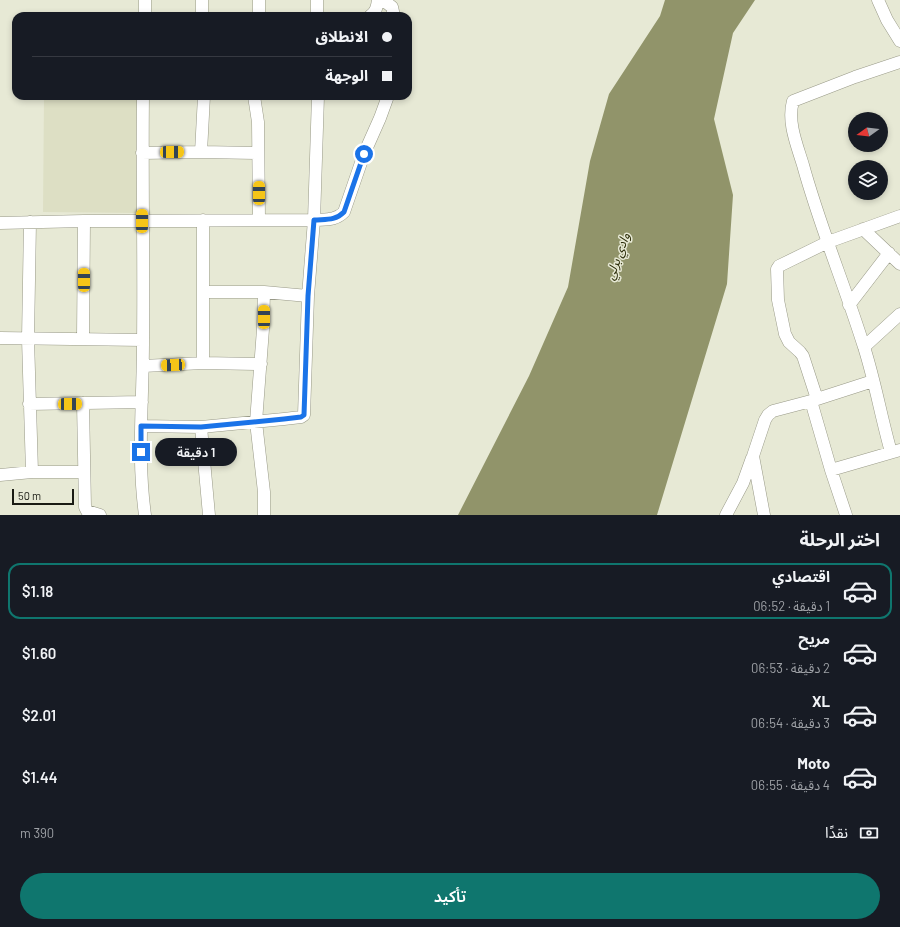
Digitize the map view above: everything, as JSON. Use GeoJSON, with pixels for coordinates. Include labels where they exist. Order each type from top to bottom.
{"type":"FeatureCollection","features":[{"type":"Feature","properties":{"kind":"street"},"geometry":{"type":"LineString","coordinates":[[145,0],[145,12]]}},
{"type":"Feature","properties":{"kind":"street"},"geometry":{"type":"LineString","coordinates":[[202,0],[202,12]]}},
{"type":"Feature","properties":{"kind":"street"},"geometry":{"type":"LineString","coordinates":[[259,0],[259,12]]}},
{"type":"Feature","properties":{"kind":"street"},"geometry":{"type":"LineString","coordinates":[[317,0],[317,12]]}},
{"type":"Feature","properties":{"kind":"street"},"geometry":{"type":"LineString","coordinates":[[374,12],[378,0]]}},
{"type":"Feature","properties":{"kind":"street"},"geometry":{"type":"LineString","coordinates":[[383,0],[392,7],[393,12]]}},
{"type":"Feature","properties":{"kind":"street"},"geometry":{"type":"LineString","coordinates":[[878,0],[887,20],[900,41]]}},
{"type":"Feature","properties":{"kind":"street"},"geometry":{"type":"LineString","coordinates":[[831,470],[896,451],[873,381],[864,347],[819,219],[792,124],[790,110],[793,101],[855,76],[900,62]]}},
{"type":"Feature","properties":{"kind":"street"},"geometry":{"type":"LineString","coordinates":[[143,100],[143,366],[141,426],[142,482],[145,515]]}},
{"type":"Feature","properties":{"kind":"street"},"geometry":{"type":"LineString","coordinates":[[201,152],[204,100]]}},
{"type":"Feature","properties":{"kind":"street"},"geometry":{"type":"LineString","coordinates":[[255,100],[258,122],[259,220]]}},
{"type":"Feature","properties":{"kind":"street"},"geometry":{"type":"LineString","coordinates":[[141,426],[201,427],[284,419],[301,417],[304,415],[308,296],[314,220],[318,100]]}},
{"type":"Feature","properties":{"kind":"street"},"geometry":{"type":"LineString","coordinates":[[0,223],[314,220],[339,217],[344,212],[364,154],[387,100]]}},
{"type":"Feature","properties":{"kind":"street"},"geometry":{"type":"LineString","coordinates":[[142,153],[258,153]]}},
{"type":"Feature","properties":{"kind":"street"},"geometry":{"type":"LineString","coordinates":[[846,515],[831,470],[803,356],[789,342],[785,334],[778,300],[778,269],[779,266],[828,242],[900,216]]}},
{"type":"Feature","properties":{"kind":"street"},"geometry":{"type":"LineString","coordinates":[[203,220],[203,363]]}},
{"type":"Feature","properties":{"kind":"street"},"geometry":{"type":"LineString","coordinates":[[83,338],[84,221]]}},
{"type":"Feature","properties":{"kind":"street"},"geometry":{"type":"LineString","coordinates":[[30,222],[28,339],[32,472]]}},
{"type":"Feature","properties":{"kind":"street"},"geometry":{"type":"LineString","coordinates":[[863,229],[900,264]]}},
{"type":"Feature","properties":{"kind":"street"},"geometry":{"type":"LineString","coordinates":[[849,304],[889,253]]}},
{"type":"Feature","properties":{"kind":"street"},"geometry":{"type":"LineString","coordinates":[[203,292],[264,292],[308,296]]}},
{"type":"Feature","properties":{"kind":"street"},"geometry":{"type":"LineString","coordinates":[[264,292],[264,329],[256,422],[264,492],[264,515]]}},
{"type":"Feature","properties":{"kind":"street"},"geometry":{"type":"LineString","coordinates":[[864,347],[900,314]]}},
{"type":"Feature","properties":{"kind":"street"},"geometry":{"type":"LineString","coordinates":[[0,338],[143,340]]}},
{"type":"Feature","properties":{"kind":"street"},"geometry":{"type":"LineString","coordinates":[[143,366],[203,363],[261,364]]}},
{"type":"Feature","properties":{"kind":"street"},"geometry":{"type":"LineString","coordinates":[[726,515],[743,483],[768,415],[778,410],[873,381]]}},
{"type":"Feature","properties":{"kind":"street"},"geometry":{"type":"LineString","coordinates":[[29,404],[142,402]]}},
{"type":"Feature","properties":{"kind":"street"},"geometry":{"type":"LineString","coordinates":[[83,403],[85,506],[87,511],[100,515]]}},
{"type":"Feature","properties":{"kind":"street"},"geometry":{"type":"LineString","coordinates":[[201,427],[209,515]]}},
{"type":"Feature","properties":{"kind":"street"},"geometry":{"type":"LineString","coordinates":[[753,456],[764,515]]}},
{"type":"Feature","properties":{"kind":"street"},"geometry":{"type":"LineString","coordinates":[[0,475],[32,472],[84,472]]}},
{"type":"Feature","properties":{"kind":"shaded area"},"geometry":{"type":"Polygon","coordinates":[[[44,100],[137,100],[137,213],[43,212],[44,100]]]}},
{"type":"Feature","properties":{"kind":"water","name":"وادي برلي"},"geometry":{"type":"Polygon","coordinates":[[[665,0],[755,0],[733,33],[714,119],[733,195],[727,284],[657,515],[458,515],[529,376],[568,287],[590,161],[609,94],[660,16],[665,0]]]}},
{"type":"Feature","properties":{"kind":"route"},"geometry":{"type":"LineString","coordinates":[[141,452],[141,426],[201,427],[284,419],[301,417],[304,415],[308,296],[314,220],[332,219],[339,217],[344,212],[364,154]]}}]}
